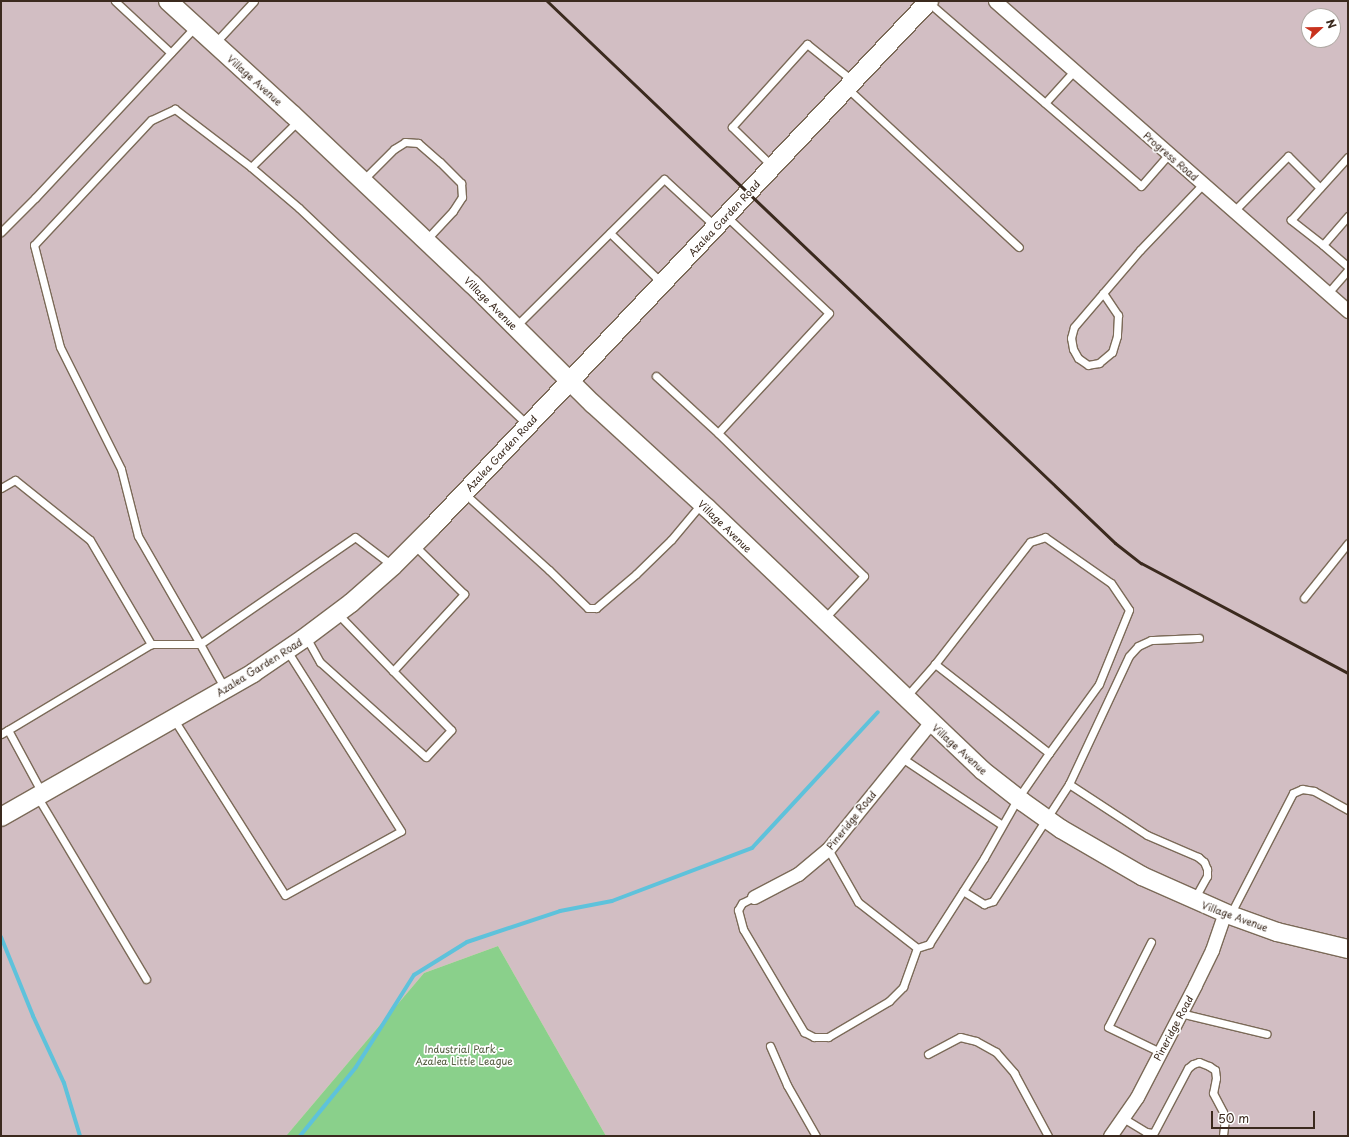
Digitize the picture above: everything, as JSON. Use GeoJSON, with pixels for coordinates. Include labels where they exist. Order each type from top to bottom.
{"type":"FeatureCollection","features":[{"type":"Feature","properties":{"kind":"street","name":"Village Avenue"},"geometry":{"type":"LineString","coordinates":[[168,1],[299,120],[426,240],[569,381],[702,504],[982,770],[1048,819],[1103,855],[1142,876],[1193,900],[1277,932],[1348,949]]}},
{"type":"Feature","properties":{"kind":"street","name":"Progress Road"},"geometry":{"type":"LineString","coordinates":[[995,1],[1348,311]]}},
{"type":"Feature","properties":{"kind":"street","name":"Azalea Garden Road"},"geometry":{"type":"LineString","coordinates":[[1,817],[225,689],[287,650],[337,614],[393,566],[929,2]]}},
{"type":"Feature","properties":{"kind":"street","name":"Pineridge Road"},"geometry":{"type":"LineString","coordinates":[[754,897],[798,874],[828,849],[931,722]]}},
{"type":"Feature","properties":{"kind":"street","name":"Pineridge Road"},"geometry":{"type":"LineString","coordinates":[[1110,1136],[1137,1097],[1212,950],[1227,914]]}},
{"type":"Feature","properties":{"kind":"lane"},"geometry":{"type":"LineString","coordinates":[[115,1],[171,53]]}},
{"type":"Feature","properties":{"kind":"lane"},"geometry":{"type":"LineString","coordinates":[[215,43],[254,1]]}},
{"type":"Feature","properties":{"kind":"lane"},"geometry":{"type":"LineString","coordinates":[[929,2],[1141,186],[1169,154]]}},
{"type":"Feature","properties":{"kind":"lane"},"geometry":{"type":"LineString","coordinates":[[1,232],[36,198],[196,26]]}},
{"type":"Feature","properties":{"kind":"lane"},"geometry":{"type":"LineString","coordinates":[[773,167],[732,127],[807,44],[1019,247]]}},
{"type":"Feature","properties":{"kind":"lane"},"geometry":{"type":"LineString","coordinates":[[1045,103],[1074,71]]}},
{"type":"Feature","properties":{"kind":"lane"},"geometry":{"type":"LineString","coordinates":[[225,689],[138,536],[121,469],[60,347],[34,245],[151,120],[175,109],[251,167],[299,208],[528,425]]}},
{"type":"Feature","properties":{"kind":"lane"},"geometry":{"type":"LineString","coordinates":[[251,167],[299,120]]}},
{"type":"Feature","properties":{"kind":"lane"},"geometry":{"type":"LineString","coordinates":[[363,181],[394,149],[405,142],[418,143],[440,162],[461,183],[462,197],[453,211],[426,240]]}},
{"type":"Feature","properties":{"kind":"lane"},"geometry":{"type":"LineString","coordinates":[[1234,211],[1288,156],[1320,188]]}},
{"type":"Feature","properties":{"kind":"lane"},"geometry":{"type":"LineString","coordinates":[[1328,293],[1348,268],[1323,245],[1291,220],[1348,157]]}},
{"type":"Feature","properties":{"kind":"lane"},"geometry":{"type":"LineString","coordinates":[[515,327],[664,179],[721,222],[829,313],[718,433]]}},
{"type":"Feature","properties":{"kind":"lane"},"geometry":{"type":"LineString","coordinates":[[1104,293],[1118,315],[1117,336],[1112,352],[1099,363],[1088,365],[1078,358],[1073,349],[1071,338],[1074,327],[1140,250],[1203,184]]}},
{"type":"Feature","properties":{"kind":"lane"},"geometry":{"type":"LineString","coordinates":[[1323,245],[1348,216]]}},
{"type":"Feature","properties":{"kind":"lane"},"geometry":{"type":"LineString","coordinates":[[610,233],[662,284]]}},
{"type":"Feature","properties":{"kind":"lane"},"geometry":{"type":"LineString","coordinates":[[656,376],[718,433],[864,576],[823,620]]}},
{"type":"Feature","properties":{"kind":"lane"},"geometry":{"type":"LineString","coordinates":[[1,488],[15,480],[90,540],[151,644]]}},
{"type":"Feature","properties":{"kind":"lane"},"geometry":{"type":"LineString","coordinates":[[464,493],[549,570],[588,608],[596,608],[636,574],[671,540],[702,504]]}},
{"type":"Feature","properties":{"kind":"lane"},"geometry":{"type":"LineString","coordinates":[[1,734],[151,644],[200,644],[355,538],[393,566]]}},
{"type":"Feature","properties":{"kind":"lane"},"geometry":{"type":"LineString","coordinates":[[905,698],[935,664],[1030,542],[1045,538],[1111,583],[1129,610],[1099,684],[1018,798],[963,891],[929,944],[916,948]]}},
{"type":"Feature","properties":{"kind":"lane"},"geometry":{"type":"LineString","coordinates":[[1304,598],[1348,543]]}},
{"type":"Feature","properties":{"kind":"lane"},"geometry":{"type":"LineString","coordinates":[[393,671],[464,594],[414,544]]}},
{"type":"Feature","properties":{"kind":"lane"},"geometry":{"type":"LineString","coordinates":[[306,637],[320,662],[426,757],[451,730],[337,614]]}},
{"type":"Feature","properties":{"kind":"lane"},"geometry":{"type":"LineString","coordinates":[[963,891],[984,904],[993,901],[1048,819],[1069,784],[1129,656],[1138,646],[1151,640],[1199,638]]}},
{"type":"Feature","properties":{"kind":"lane"},"geometry":{"type":"LineString","coordinates":[[173,718],[285,895],[401,831],[287,650]]}},
{"type":"Feature","properties":{"kind":"lane"},"geometry":{"type":"LineString","coordinates":[[935,664],[1049,754]]}},
{"type":"Feature","properties":{"kind":"lane"},"geometry":{"type":"LineString","coordinates":[[8,730],[40,794],[146,978]]}},
{"type":"Feature","properties":{"kind":"lane"},"geometry":{"type":"LineString","coordinates":[[902,758],[1002,825]]}},
{"type":"Feature","properties":{"kind":"lane"},"geometry":{"type":"LineString","coordinates":[[1069,784],[1147,835],[1198,857],[1204,862],[1207,869],[1207,876],[1193,900]]}},
{"type":"Feature","properties":{"kind":"lane"},"geometry":{"type":"LineString","coordinates":[[1227,914],[1293,793],[1302,789],[1314,791],[1348,810]]}},
{"type":"Feature","properties":{"kind":"lane"},"geometry":{"type":"LineString","coordinates":[[828,849],[858,902],[916,948]]}},
{"type":"Feature","properties":{"kind":"lane"},"geometry":{"type":"LineString","coordinates":[[754,897],[742,903],[738,910],[743,929],[804,1032],[814,1037],[828,1037],[889,1001],[903,987],[916,948]]}},
{"type":"Feature","properties":{"kind":"lane"},"geometry":{"type":"LineString","coordinates":[[1151,942],[1108,1027],[1160,1052]]}},
{"type":"Feature","properties":{"kind":"lane"},"geometry":{"type":"LineString","coordinates":[[1180,1013],[1267,1034]]}},
{"type":"Feature","properties":{"kind":"lane"},"geometry":{"type":"LineString","coordinates":[[928,1054],[960,1037],[976,1041],[996,1052],[1014,1073],[1048,1136]]}},
{"type":"Feature","properties":{"kind":"lane"},"geometry":{"type":"LineString","coordinates":[[770,1046],[787,1085],[816,1136]]}},
{"type":"Feature","properties":{"kind":"lane"},"geometry":{"type":"LineString","coordinates":[[1123,1118],[1152,1135],[1160,1124],[1188,1068],[1199,1062],[1215,1070],[1216,1078],[1213,1093],[1214,1099],[1224,1112],[1225,1119],[1223,1136]]}},
{"type":"Feature","properties":{"kind":"shaded area"},"geometry":{"type":"Polygon","coordinates":[[[1,1],[1348,1],[1348,1136],[606,1136],[498,946],[424,973],[286,1136],[1,1136],[1,1]]]}},
{"type":"Feature","properties":{"kind":"green space","name":"Industrial Park - Azalea Little League"},"geometry":{"type":"Polygon","coordinates":[[[498,946],[606,1136],[286,1136],[424,973],[498,946]]]}},
{"type":"Feature","properties":{"kind":"waterway"},"geometry":{"type":"LineString","coordinates":[[300,1136],[356,1067],[414,975],[467,942],[560,911],[612,901],[752,848],[878,712]]}},
{"type":"Feature","properties":{"kind":"waterway"},"geometry":{"type":"LineString","coordinates":[[1,937],[33,1016],[64,1083],[80,1136]]}},
{"type":"Feature","properties":{"kind":"railway"},"geometry":{"type":"LineString","coordinates":[[547,1],[1115,543],[1141,563],[1348,673]]}}]}
